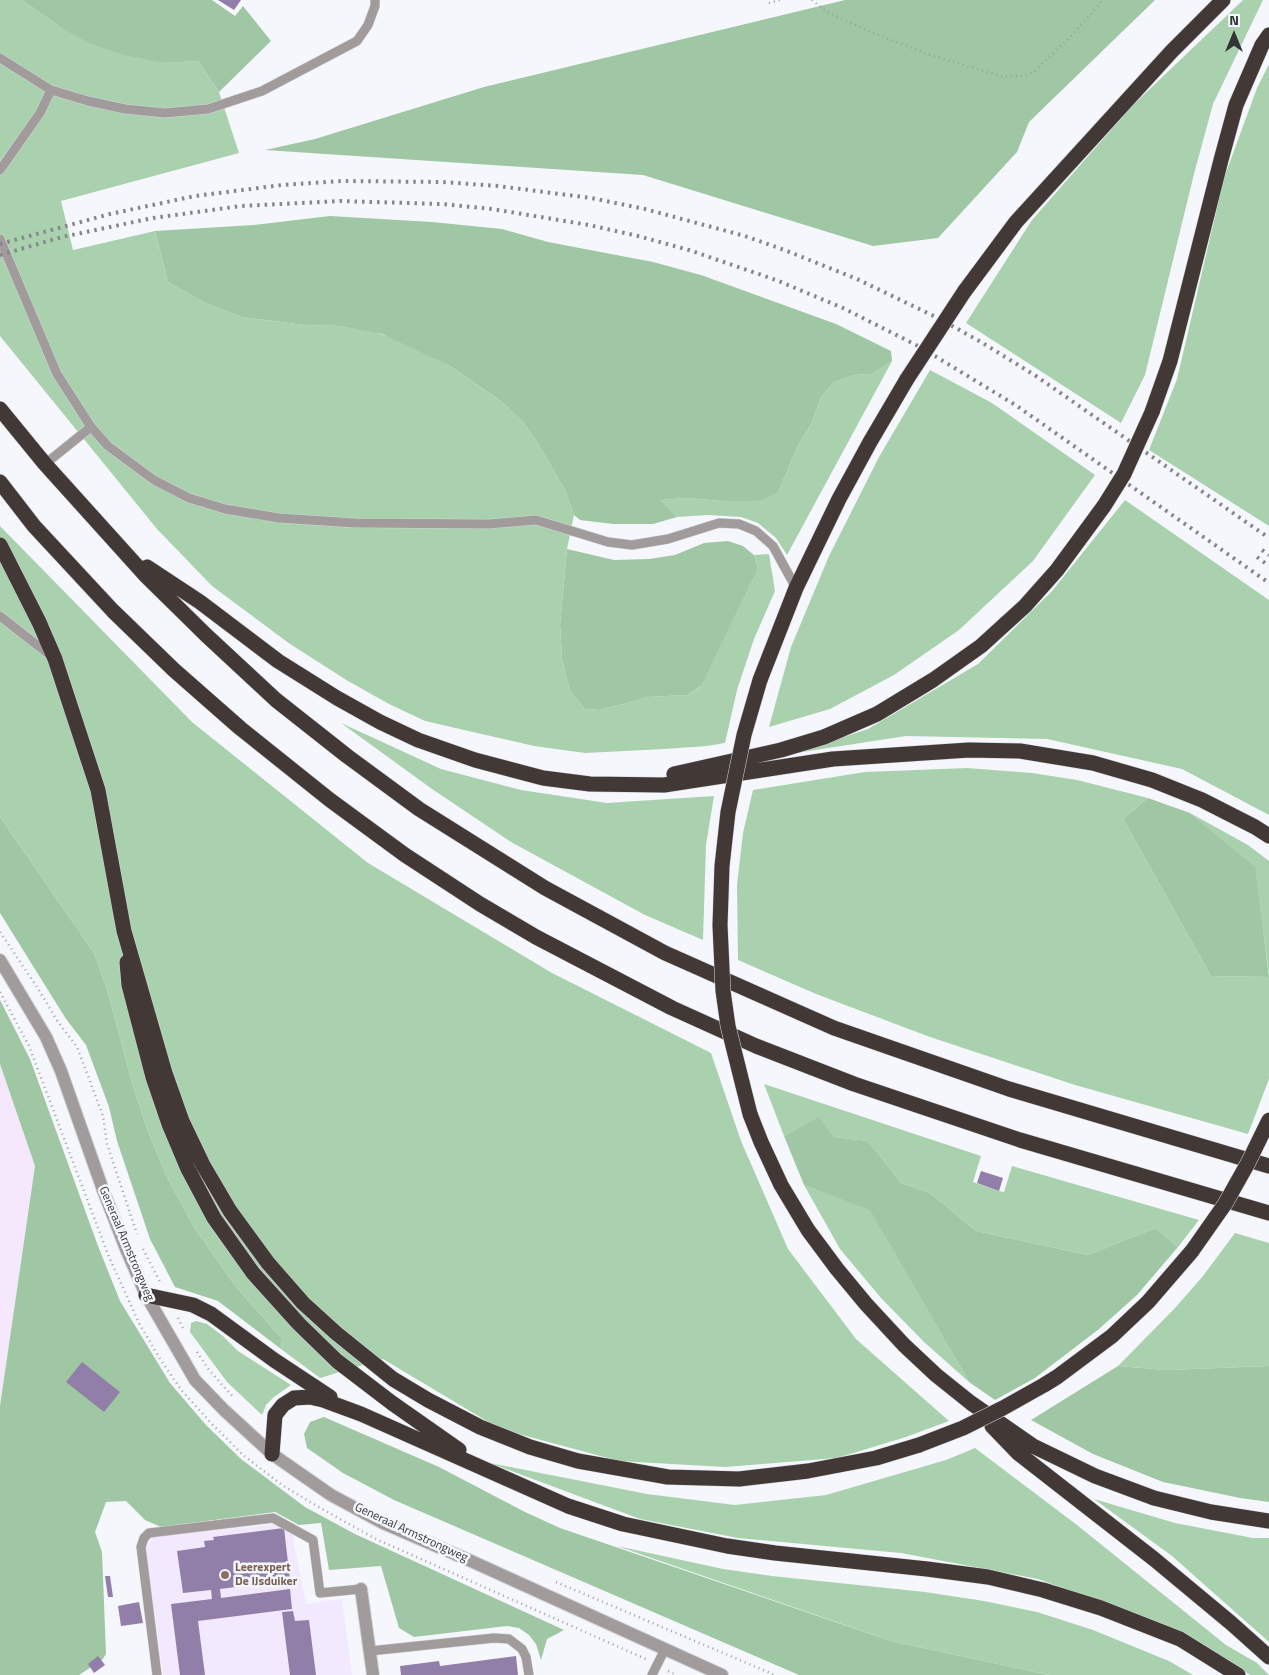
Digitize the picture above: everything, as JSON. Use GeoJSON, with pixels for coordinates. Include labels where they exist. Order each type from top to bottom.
{"type":"FeatureCollection","features":[{"type":"Feature","properties":{"kind":"highway"},"geometry":{"type":"LineString","coordinates":[[1223,0],[1172,51],[1016,222],[964,292],[907,379],[838,499],[796,588],[770,651],[744,735],[728,812],[722,866],[720,925],[723,991],[728,1026],[750,1114],[781,1185],[808,1230],[866,1304],[904,1345],[936,1375],[1034,1446],[1095,1476],[1154,1498],[1211,1512],[1269,1520]]}},
{"type":"Feature","properties":{"kind":"highway"},"geometry":{"type":"LineString","coordinates":[[616,784],[663,777],[781,750],[824,737],[877,714],[933,680],[981,646],[1025,606],[1057,570],[1104,506],[1124,474],[1152,412],[1170,361],[1236,105],[1262,45],[1269,35]]}},
{"type":"Feature","properties":{"kind":"highway"},"geometry":{"type":"LineString","coordinates":[[0,409],[45,464],[146,576],[262,687],[347,756],[419,809],[545,888],[665,952],[834,1028],[1009,1089],[1269,1166]]}},
{"type":"Feature","properties":{"kind":"highway"},"geometry":{"type":"LineString","coordinates":[[0,482],[34,526],[113,612],[174,670],[240,728],[330,800],[405,855],[480,904],[536,937],[672,1008],[756,1046],[854,1084],[1020,1140],[1269,1213]]}},
{"type":"Feature","properties":{"kind":"highway"},"geometry":{"type":"LineString","coordinates":[[0,545],[56,659],[98,790],[124,931],[129,985],[153,1077],[169,1124],[188,1169],[214,1218],[253,1273],[299,1324],[337,1361],[452,1446],[536,1491]]}},
{"type":"Feature","properties":{"kind":"highway"},"geometry":{"type":"LineString","coordinates":[[127,554],[200,602],[278,661],[380,722],[418,740],[475,760],[543,778],[590,784],[664,785],[833,759],[969,750],[1020,751],[1093,763],[1152,780],[1202,800],[1269,836]]}},
{"type":"Feature","properties":{"kind":"highway"},"geometry":{"type":"LineString","coordinates":[[124,931],[164,1073],[182,1121],[230,1211],[268,1263],[303,1303],[336,1333],[393,1379],[480,1427],[530,1447],[578,1461],[668,1477],[739,1479],[808,1471],[876,1458],[919,1445],[963,1428],[1044,1385],[1112,1336],[1148,1302],[1192,1251],[1225,1204],[1269,1120]]}},
{"type":"Feature","properties":{"kind":"highway"},"geometry":{"type":"LineString","coordinates":[[146,1296],[193,1305],[212,1314],[316,1389],[361,1414]]}},
{"type":"Feature","properties":{"kind":"highway"},"geometry":{"type":"LineString","coordinates":[[272,1454],[275,1415],[283,1405],[294,1398],[310,1397],[324,1400],[361,1414],[568,1506],[623,1524],[674,1536],[775,1553],[988,1577],[1043,1590],[1101,1608],[1180,1639],[1238,1675]]}},
{"type":"Feature","properties":{"kind":"highway"},"geometry":{"type":"LineString","coordinates":[[971,1402],[1018,1453],[1154,1559],[1269,1657]]}},
{"type":"Feature","properties":{"kind":"street","name":"Generaal Armstrongweg"},"geometry":{"type":"LineString","coordinates":[[0,960],[46,1037],[61,1071],[103,1190],[146,1296],[195,1380],[272,1454],[330,1494],[383,1523],[722,1675]]}},
{"type":"Feature","properties":{"kind":"street"},"geometry":{"type":"LineString","coordinates":[[361,1589],[373,1675]]}},
{"type":"Feature","properties":{"kind":"lane"},"geometry":{"type":"LineString","coordinates":[[0,58],[51,90],[88,101],[125,109],[166,113],[208,109],[262,91],[356,41],[368,25],[375,0]]}},
{"type":"Feature","properties":{"kind":"lane"},"geometry":{"type":"LineString","coordinates":[[0,170],[40,113],[51,90]]}},
{"type":"Feature","properties":{"kind":"lane"},"geometry":{"type":"LineString","coordinates":[[0,239],[58,374],[90,427],[108,446],[154,480],[189,498],[225,509],[279,518],[355,523],[489,524],[536,520],[608,542],[632,545],[668,539],[719,523],[739,524],[756,531],[773,546],[796,588]]}},
{"type":"Feature","properties":{"kind":"lane"},"geometry":{"type":"LineString","coordinates":[[45,464],[90,427]]}},
{"type":"Feature","properties":{"kind":"lane"},"geometry":{"type":"LineString","coordinates":[[0,616],[56,659]]}},
{"type":"Feature","properties":{"kind":"lane"},"geometry":{"type":"LineString","coordinates":[[157,1675],[141,1547],[144,1538],[150,1533],[272,1518],[313,1540],[320,1593],[361,1589]]}},
{"type":"Feature","properties":{"kind":"lane"},"geometry":{"type":"LineString","coordinates":[[370,1651],[494,1638],[509,1639],[522,1649],[526,1657],[529,1675]]}},
{"type":"Feature","properties":{"kind":"lane"},"geometry":{"type":"LineString","coordinates":[[652,1675],[665,1649]]}},
{"type":"Feature","properties":{"kind":"path"},"geometry":{"type":"LineString","coordinates":[[769,3],[780,0]]}},
{"type":"Feature","properties":{"kind":"path"},"geometry":{"type":"LineString","coordinates":[[812,0],[827,12],[879,35],[927,54],[1004,77],[1023,76],[1035,71],[1103,0]]}},
{"type":"Feature","properties":{"kind":"shaded area"},"geometry":{"type":"Polygon","coordinates":[[[0,1064],[35,1166],[0,1406],[0,1064]]]}},
{"type":"Feature","properties":{"kind":"shaded area","name":"Leerexpert De IJsduiker"},"geometry":{"type":"Polygon","coordinates":[[[290,1523],[306,1604],[342,1599],[352,1675],[163,1675],[146,1550],[153,1536],[290,1523]]]}},
{"type":"Feature","properties":{"kind":"green space"},"geometry":{"type":"Polygon","coordinates":[[[0,0],[22,0],[60,27],[165,63],[198,61],[219,92],[239,153],[61,201],[73,250],[155,231],[168,282],[205,303],[242,317],[304,325],[339,326],[374,332],[393,338],[450,366],[502,402],[524,423],[538,443],[566,492],[574,515],[567,549],[560,625],[562,659],[570,691],[585,709],[599,710],[645,697],[688,695],[700,687],[758,569],[754,555],[769,554],[775,591],[754,639],[737,690],[725,743],[665,749],[585,753],[534,746],[425,721],[389,704],[348,681],[290,644],[212,586],[157,529],[0,336],[0,0]]]}},
{"type":"Feature","properties":{"kind":"green space"},"geometry":{"type":"Polygon","coordinates":[[[22,0],[212,0],[235,16],[243,6],[271,41],[219,92],[198,61],[165,63],[120,54],[87,42],[60,27],[22,0]]]}},
{"type":"Feature","properties":{"kind":"green space"},"geometry":{"type":"Polygon","coordinates":[[[845,0],[1155,0],[1029,122],[1017,152],[938,238],[873,246],[643,175],[265,150],[315,139],[484,87],[845,0]]]}},
{"type":"Feature","properties":{"kind":"green space"},"geometry":{"type":"Polygon","coordinates":[[[1243,0],[1263,0],[1213,104],[1145,375],[1121,423],[966,323],[1032,220],[1132,106],[1243,0]]]}},
{"type":"Feature","properties":{"kind":"green space"},"geometry":{"type":"Polygon","coordinates":[[[1269,64],[1269,526],[1149,450],[1177,379],[1224,178],[1257,88],[1269,64]]]}},
{"type":"Feature","properties":{"kind":"green space"},"geometry":{"type":"Polygon","coordinates":[[[330,216],[432,222],[502,229],[548,242],[653,262],[701,275],[836,324],[891,351],[892,361],[872,374],[854,375],[834,382],[821,397],[813,420],[798,446],[778,492],[759,501],[721,501],[685,498],[661,500],[677,517],[653,524],[613,524],[580,520],[574,515],[566,492],[538,443],[524,423],[502,402],[450,366],[382,334],[339,326],[304,325],[242,317],[205,303],[168,282],[155,231],[254,225],[330,216]]]}},
{"type":"Feature","properties":{"kind":"green space"},"geometry":{"type":"Polygon","coordinates":[[[892,361],[787,555],[776,538],[758,523],[741,517],[709,515],[677,517],[661,500],[685,498],[721,501],[778,492],[798,446],[813,420],[821,397],[834,382],[854,375],[872,374],[892,361]]]}},
{"type":"Feature","properties":{"kind":"green space"},"geometry":{"type":"Polygon","coordinates":[[[930,370],[992,403],[1095,475],[1033,561],[959,630],[894,675],[830,709],[769,727],[791,647],[829,556],[879,457],[930,370]]]}},
{"type":"Feature","properties":{"kind":"green space"},"geometry":{"type":"Polygon","coordinates":[[[1125,500],[1269,600],[1269,815],[1182,769],[1047,739],[906,736],[796,753],[868,729],[978,664],[1052,591],[1125,500]]]}},
{"type":"Feature","properties":{"kind":"green space"},"geometry":{"type":"Polygon","coordinates":[[[0,526],[192,722],[368,863],[552,973],[711,1053],[741,1141],[788,1249],[856,1339],[949,1421],[906,1437],[837,1458],[725,1467],[619,1461],[500,1429],[383,1359],[320,1378],[281,1349],[282,1339],[236,1287],[195,1229],[168,1179],[148,1132],[132,1083],[107,989],[94,953],[0,817],[0,526]]]}},
{"type":"Feature","properties":{"kind":"green space"},"geometry":{"type":"Polygon","coordinates":[[[728,541],[743,546],[754,555],[758,569],[701,686],[688,695],[646,697],[599,710],[585,709],[570,691],[562,659],[560,625],[567,549],[614,560],[649,559],[675,555],[704,543],[728,541]]]}},
{"type":"Feature","properties":{"kind":"green space"},"geometry":{"type":"Polygon","coordinates":[[[341,723],[441,769],[521,790],[607,803],[714,796],[706,845],[703,940],[645,915],[511,842],[432,789],[341,723]]]}},
{"type":"Feature","properties":{"kind":"green space"},"geometry":{"type":"Polygon","coordinates":[[[967,768],[1032,773],[1077,780],[1148,798],[1123,819],[1211,976],[1269,977],[1269,1079],[1248,1134],[1075,1085],[930,1037],[816,994],[738,960],[737,885],[743,833],[753,790],[865,772],[967,768]]]}},
{"type":"Feature","properties":{"kind":"green space"},"geometry":{"type":"Polygon","coordinates":[[[1148,798],[1190,813],[1255,867],[1269,977],[1211,976],[1123,819],[1148,798]]]}},
{"type":"Feature","properties":{"kind":"green space"},"geometry":{"type":"Polygon","coordinates":[[[1190,813],[1248,845],[1269,861],[1269,974],[1254,867],[1190,813]]]}},
{"type":"Feature","properties":{"kind":"green space"},"geometry":{"type":"Polygon","coordinates":[[[0,817],[94,953],[107,989],[132,1083],[148,1132],[168,1179],[195,1229],[236,1287],[282,1339],[281,1349],[218,1301],[175,1287],[150,1239],[117,1141],[109,1107],[86,1045],[66,1019],[0,913],[0,817]]]}},
{"type":"Feature","properties":{"kind":"green space"},"geometry":{"type":"Polygon","coordinates":[[[0,1000],[30,1059],[120,1301],[170,1383],[206,1425],[241,1459],[305,1507],[355,1534],[564,1630],[547,1639],[541,1660],[536,1644],[529,1635],[519,1628],[507,1626],[414,1637],[399,1628],[381,1566],[329,1570],[321,1523],[299,1525],[275,1512],[161,1527],[145,1520],[126,1501],[106,1502],[95,1532],[102,1552],[106,1654],[102,1660],[79,1675],[0,1675],[0,1406],[35,1166],[0,1064],[0,1000]]]}},
{"type":"Feature","properties":{"kind":"green space"},"geometry":{"type":"Polygon","coordinates":[[[764,1084],[981,1156],[973,1182],[999,1191],[1004,1192],[1012,1166],[1199,1220],[1178,1247],[1156,1228],[1088,1255],[976,1231],[930,1193],[901,1183],[868,1141],[834,1137],[819,1118],[784,1136],[764,1084]]]}},
{"type":"Feature","properties":{"kind":"green space"},"geometry":{"type":"Polygon","coordinates":[[[819,1117],[834,1137],[868,1141],[901,1183],[930,1193],[976,1231],[1088,1255],[1156,1228],[1178,1247],[1137,1295],[1099,1329],[1035,1378],[995,1400],[969,1382],[870,1210],[804,1185],[784,1136],[819,1117]]]}},
{"type":"Feature","properties":{"kind":"green space"},"geometry":{"type":"Polygon","coordinates":[[[804,1185],[870,1209],[969,1382],[924,1342],[881,1298],[840,1249],[804,1185]]]}},
{"type":"Feature","properties":{"kind":"green space"},"geometry":{"type":"Polygon","coordinates":[[[1235,1233],[1269,1243],[1269,1366],[1167,1370],[1118,1366],[1175,1308],[1203,1276],[1235,1233]]]}},
{"type":"Feature","properties":{"kind":"green space"},"geometry":{"type":"Polygon","coordinates":[[[196,1321],[207,1324],[238,1351],[291,1385],[266,1405],[262,1415],[227,1382],[190,1332],[191,1323],[196,1321]]]}},
{"type":"Feature","properties":{"kind":"green space"},"geometry":{"type":"Polygon","coordinates":[[[1118,1366],[1167,1370],[1269,1366],[1269,1502],[1163,1482],[1093,1454],[1031,1420],[1118,1366]]]}},
{"type":"Feature","properties":{"kind":"green space"},"geometry":{"type":"Polygon","coordinates":[[[324,1417],[439,1467],[560,1528],[891,1641],[1049,1675],[799,1675],[394,1500],[343,1473],[307,1448],[304,1434],[310,1422],[324,1417]]]}},
{"type":"Feature","properties":{"kind":"green space"},"geometry":{"type":"Polygon","coordinates":[[[975,1448],[1077,1525],[1226,1645],[1257,1663],[1269,1675],[1250,1675],[1180,1631],[1038,1579],[901,1553],[738,1538],[640,1519],[490,1463],[647,1494],[735,1505],[826,1495],[946,1460],[975,1448]]]}},
{"type":"Feature","properties":{"kind":"green space"},"geometry":{"type":"Polygon","coordinates":[[[1094,1499],[1175,1523],[1253,1538],[1269,1538],[1269,1642],[1172,1556],[1094,1499]]]}},
{"type":"Feature","properties":{"kind":"green space"},"geometry":{"type":"Polygon","coordinates":[[[617,1546],[723,1569],[925,1592],[984,1601],[1037,1612],[1093,1630],[1169,1661],[1193,1675],[1049,1675],[891,1641],[617,1546]]]}},
{"type":"Feature","properties":{"kind":"building"},"geometry":{"type":"Polygon","coordinates":[[[218,0],[241,0],[234,10],[218,0]]]}},
{"type":"Feature","properties":{"kind":"building"},"geometry":{"type":"Polygon","coordinates":[[[981,1171],[1003,1178],[999,1191],[977,1183],[981,1171]]]}},
{"type":"Feature","properties":{"kind":"building"},"geometry":{"type":"Polygon","coordinates":[[[82,1362],[120,1392],[104,1412],[66,1382],[82,1362]]]}},
{"type":"Feature","properties":{"kind":"building"},"geometry":{"type":"Polygon","coordinates":[[[284,1528],[290,1580],[220,1589],[221,1598],[290,1589],[292,1609],[198,1621],[205,1675],[180,1675],[171,1604],[212,1599],[211,1590],[183,1593],[177,1551],[205,1547],[204,1541],[214,1540],[213,1537],[284,1528]]]}},
{"type":"Feature","properties":{"kind":"building"},"geometry":{"type":"Polygon","coordinates":[[[105,1576],[110,1576],[113,1597],[108,1597],[105,1576]]]}},
{"type":"Feature","properties":{"kind":"building"},"geometry":{"type":"Polygon","coordinates":[[[139,1602],[143,1623],[121,1626],[118,1606],[139,1602]]]}},
{"type":"Feature","properties":{"kind":"building"},"geometry":{"type":"Polygon","coordinates":[[[293,1611],[295,1621],[309,1620],[316,1675],[290,1675],[282,1612],[293,1611]]]}},
{"type":"Feature","properties":{"kind":"building"},"geometry":{"type":"Polygon","coordinates":[[[98,1656],[105,1665],[94,1673],[88,1664],[98,1656]]]}},
{"type":"Feature","properties":{"kind":"building"},"geometry":{"type":"Polygon","coordinates":[[[516,1656],[518,1675],[401,1675],[400,1666],[439,1661],[440,1666],[516,1656]]]}},
{"type":"Feature","properties":{"kind":"railway"},"geometry":{"type":"LineString","coordinates":[[0,244],[110,214],[195,196],[282,185],[342,181],[443,182],[498,186],[591,198],[645,209],[745,236],[787,251],[857,279],[938,318],[1036,376],[1269,538]]}},
{"type":"Feature","properties":{"kind":"railway"},"geometry":{"type":"LineString","coordinates":[[0,255],[62,237],[153,218],[241,206],[340,201],[441,204],[492,209],[589,225],[638,236],[689,250],[776,280],[843,308],[920,347],[1017,406],[1269,583]]}},
{"type":"Feature","properties":{"kind":"railway"},"geometry":{"type":"LineString","coordinates":[[1262,550],[1269,555]]}},
{"type":"Feature","properties":{"kind":"railway"},"geometry":{"type":"LineString","coordinates":[[1257,557],[1269,566]]}},
{"type":"Feature","properties":{"kind":"place","name":"Leerexpert De IJsduiker"},"geometry":{"type":"Point","coordinates":[225,1575]}}]}
